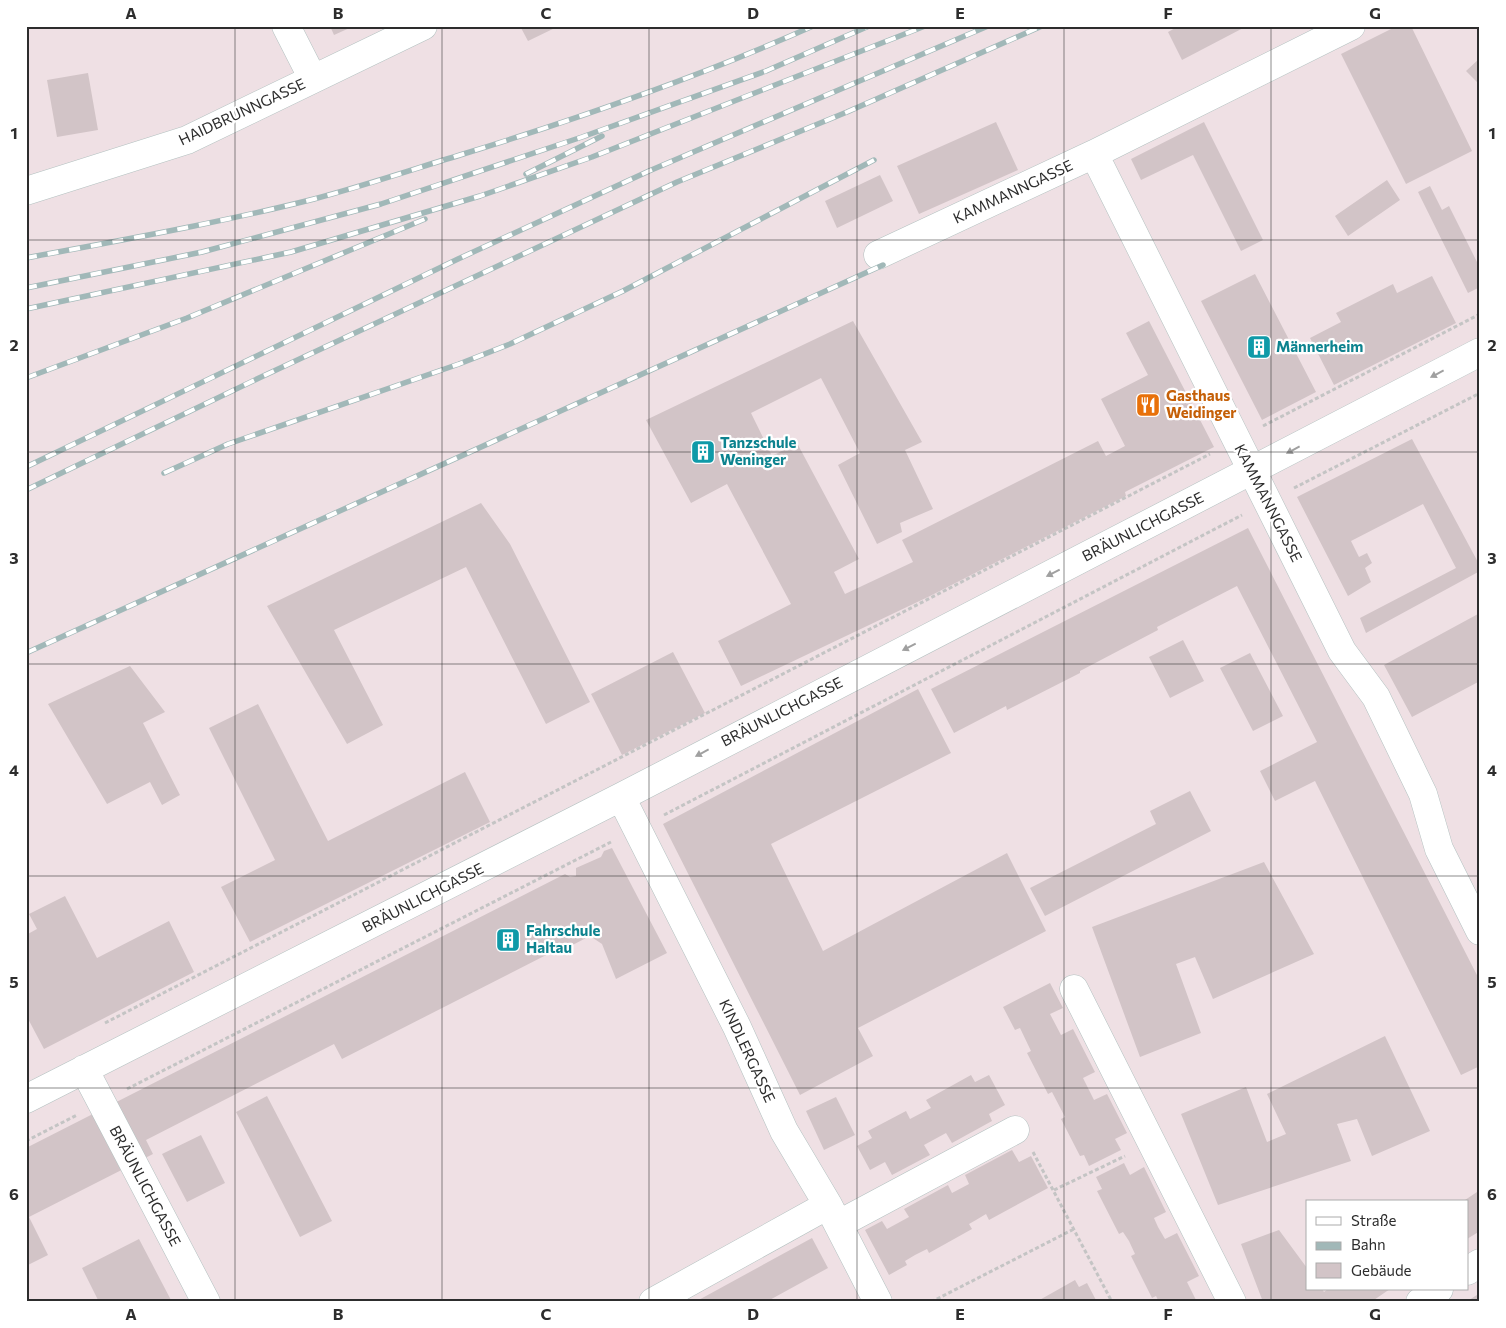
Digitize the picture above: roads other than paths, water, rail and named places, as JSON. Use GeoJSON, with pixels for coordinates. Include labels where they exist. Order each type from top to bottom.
{"type":"FeatureCollection","features":[{"type":"Feature","properties":{"kind":"street"},"geometry":{"type":"LineString","coordinates":[[286,26],[313,79]]}},
{"type":"Feature","properties":{"kind":"street","name":"HAIDBRUNNGASSE"},"geometry":{"type":"LineString","coordinates":[[26,191],[187,140],[423,26]]}},
{"type":"Feature","properties":{"kind":"street"},"geometry":{"type":"LineString","coordinates":[[1094,154],[1351,26]]}},
{"type":"Feature","properties":{"kind":"street","name":"KAMMANNGASSE"},"geometry":{"type":"LineString","coordinates":[[878,255],[1094,154],[1342,651],[1376,698],[1423,794],[1439,850],[1480,931]]}},
{"type":"Feature","properties":{"kind":"street","name":"BRÄUNLICHGASSE"},"geometry":{"type":"LineString","coordinates":[[26,1099],[621,797],[1480,352]]}},
{"type":"Feature","properties":{"kind":"street","name":"KINDLERGASSE"},"geometry":{"type":"LineString","coordinates":[[621,797],[737,1027],[784,1131],[834,1214],[878,1302]]}},
{"type":"Feature","properties":{"kind":"street"},"geometry":{"type":"LineString","coordinates":[[1074,989],[1232,1302]]}},
{"type":"Feature","properties":{"kind":"street","name":"BRÄUNLICHGASSE"},"geometry":{"type":"LineString","coordinates":[[84,1070],[206,1302]]}},
{"type":"Feature","properties":{"kind":"street"},"geometry":{"type":"LineString","coordinates":[[653,1302],[834,1214],[1015,1130]]}},
{"type":"Feature","properties":{"kind":"street"},"geometry":{"type":"LineString","coordinates":[[1468,1270],[1480,1263]]}},
{"type":"Feature","properties":{"kind":"street"},"geometry":{"type":"LineString","coordinates":[[1420,1302],[1438,1290]]}},
{"type":"Feature","properties":{"kind":"railway"},"geometry":{"type":"LineString","coordinates":[[26,258],[242,216],[351,189],[505,141],[639,96],[770,45],[813,26]]}},
{"type":"Feature","properties":{"kind":"railway"},"geometry":{"type":"LineString","coordinates":[[26,288],[202,252],[381,204],[582,137],[766,71],[869,26]]}},
{"type":"Feature","properties":{"kind":"railway"},"geometry":{"type":"LineString","coordinates":[[26,309],[291,252],[480,196],[592,157],[925,26]]}},
{"type":"Feature","properties":{"kind":"railway"},"geometry":{"type":"LineString","coordinates":[[26,467],[458,259],[649,171],[988,26]]}},
{"type":"Feature","properties":{"kind":"railway"},"geometry":{"type":"LineString","coordinates":[[26,490],[259,378],[677,182],[847,112],[1042,26]]}},
{"type":"Feature","properties":{"kind":"railway"},"geometry":{"type":"LineString","coordinates":[[526,174],[602,136]]}},
{"type":"Feature","properties":{"kind":"railway"},"geometry":{"type":"LineString","coordinates":[[164,473],[228,444],[459,364],[510,344],[623,291],[874,160]]}},
{"type":"Feature","properties":{"kind":"railway"},"geometry":{"type":"LineString","coordinates":[[26,378],[187,318],[425,219]]}},
{"type":"Feature","properties":{"kind":"railway"},"geometry":{"type":"LineString","coordinates":[[26,653],[883,265]]}},
{"type":"Feature","properties":{"kind":"place","name":"Männerheim"},"geometry":{"type":"Point","coordinates":[1259,347]}},
{"type":"Feature","properties":{"kind":"place","name":"Gasthaus Weidinger"},"geometry":{"type":"Point","coordinates":[1148,405]}},
{"type":"Feature","properties":{"kind":"place","name":"Tanzschule Weninger"},"geometry":{"type":"Point","coordinates":[703,452]}},
{"type":"Feature","properties":{"kind":"place","name":"Fahrschule Haltau"},"geometry":{"type":"Point","coordinates":[508,940]}}]}
